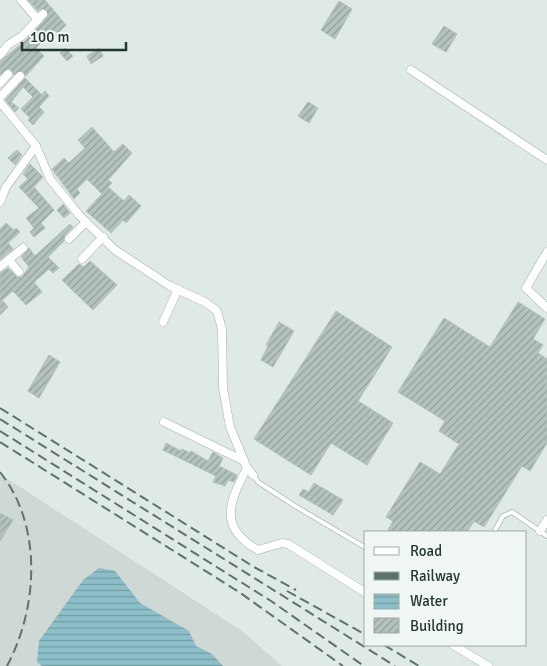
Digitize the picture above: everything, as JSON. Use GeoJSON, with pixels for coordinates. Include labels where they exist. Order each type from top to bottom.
{"type":"FeatureCollection","features":[{"type":"Feature","properties":{"kind":"street"},"geometry":{"type":"LineString","coordinates":[[0,55],[8,45],[22,36],[41,17],[21,0]]}},
{"type":"Feature","properties":{"kind":"street"},"geometry":{"type":"LineString","coordinates":[[411,70],[547,160]]}},
{"type":"Feature","properties":{"kind":"street"},"geometry":{"type":"LineString","coordinates":[[0,83],[8,74]]}},
{"type":"Feature","properties":{"kind":"street"},"geometry":{"type":"LineString","coordinates":[[0,97],[20,76]]}},
{"type":"Feature","properties":{"kind":"street"},"geometry":{"type":"LineString","coordinates":[[0,102],[36,146],[50,179],[86,222],[115,250],[178,289],[205,302],[217,311],[222,329],[223,388],[230,427],[246,464],[253,475]]}},
{"type":"Feature","properties":{"kind":"street"},"geometry":{"type":"LineString","coordinates":[[0,202],[6,187],[36,146]]}},
{"type":"Feature","properties":{"kind":"street"},"geometry":{"type":"LineString","coordinates":[[69,239],[86,222]]}},
{"type":"Feature","properties":{"kind":"street"},"geometry":{"type":"LineString","coordinates":[[82,259],[103,238]]}},
{"type":"Feature","properties":{"kind":"street"},"geometry":{"type":"LineString","coordinates":[[0,267],[23,248]]}},
{"type":"Feature","properties":{"kind":"street"},"geometry":{"type":"LineString","coordinates":[[547,252],[526,288],[547,308]]}},
{"type":"Feature","properties":{"kind":"street"},"geometry":{"type":"LineString","coordinates":[[10,260],[19,272]]}},
{"type":"Feature","properties":{"kind":"street"},"geometry":{"type":"LineString","coordinates":[[163,322],[178,289]]}},
{"type":"Feature","properties":{"kind":"street"},"geometry":{"type":"LineString","coordinates":[[164,422],[246,464]]}},
{"type":"Feature","properties":{"kind":"street"},"geometry":{"type":"LineString","coordinates":[[246,464],[232,500],[232,526],[238,537],[258,550],[282,543],[288,544],[364,592]]}},
{"type":"Feature","properties":{"kind":"street"},"geometry":{"type":"LineString","coordinates":[[540,531],[547,520]]}},
{"type":"Feature","properties":{"kind":"street"},"geometry":{"type":"LineString","coordinates":[[455,646],[488,666]]}},
{"type":"Feature","properties":{"kind":"lane"},"geometry":{"type":"LineString","coordinates":[[253,475],[258,482],[364,547]]}},
{"type":"Feature","properties":{"kind":"lane"},"geometry":{"type":"LineString","coordinates":[[495,531],[503,516],[512,512],[547,536]]}},
{"type":"Feature","properties":{"kind":"shaded area"},"geometry":{"type":"Polygon","coordinates":[[[0,474],[242,631],[282,666],[0,666],[0,474]]]}},
{"type":"Feature","properties":{"kind":"water"},"geometry":{"type":"Polygon","coordinates":[[[99,568],[115,571],[140,603],[189,631],[196,646],[212,654],[223,666],[42,666],[37,662],[39,641],[83,580],[99,568]]]}},
{"type":"Feature","properties":{"kind":"building"},"geometry":{"type":"Polygon","coordinates":[[[28,0],[45,0],[66,25],[58,33],[54,30],[36,48],[44,56],[26,76],[22,71],[14,75],[9,68],[0,75],[0,61],[26,40],[48,16],[46,10],[38,11],[28,0]]]}},
{"type":"Feature","properties":{"kind":"building"},"geometry":{"type":"Polygon","coordinates":[[[339,1],[352,9],[335,39],[321,30],[339,1]]]}},
{"type":"Feature","properties":{"kind":"building"},"geometry":{"type":"Polygon","coordinates":[[[444,26],[457,34],[446,52],[432,44],[444,26]]]}},
{"type":"Feature","properties":{"kind":"building"},"geometry":{"type":"Polygon","coordinates":[[[65,48],[73,56],[67,61],[60,53],[65,48]]]}},
{"type":"Feature","properties":{"kind":"building"},"geometry":{"type":"Polygon","coordinates":[[[99,48],[103,56],[91,64],[87,56],[99,48]]]}},
{"type":"Feature","properties":{"kind":"building"},"geometry":{"type":"Polygon","coordinates":[[[25,78],[42,95],[45,91],[49,96],[39,107],[44,112],[33,125],[28,120],[30,118],[21,109],[33,97],[23,87],[11,102],[19,108],[15,112],[5,100],[25,78]]]}},
{"type":"Feature","properties":{"kind":"building"},"geometry":{"type":"Polygon","coordinates":[[[308,102],[318,108],[309,123],[298,116],[308,102]]]}},
{"type":"Feature","properties":{"kind":"building"},"geometry":{"type":"Polygon","coordinates":[[[92,127],[114,152],[123,144],[132,153],[108,180],[112,183],[108,187],[124,201],[129,195],[141,206],[126,223],[123,220],[111,233],[86,211],[102,194],[87,179],[77,189],[80,193],[74,199],[52,169],[64,158],[69,163],[85,148],[78,140],[92,127]]]}},
{"type":"Feature","properties":{"kind":"building"},"geometry":{"type":"Polygon","coordinates":[[[17,150],[22,155],[15,165],[8,158],[17,150]]]}},
{"type":"Feature","properties":{"kind":"building"},"geometry":{"type":"Polygon","coordinates":[[[30,164],[43,177],[34,187],[54,210],[41,223],[45,228],[34,237],[30,232],[34,228],[26,218],[39,208],[19,187],[28,179],[23,174],[30,164]]]}},
{"type":"Feature","properties":{"kind":"building"},"geometry":{"type":"Polygon","coordinates":[[[63,204],[70,213],[64,218],[57,210],[63,204]]]}},
{"type":"Feature","properties":{"kind":"building"},"geometry":{"type":"Polygon","coordinates":[[[6,223],[14,230],[16,228],[20,232],[8,243],[13,249],[0,260],[0,229],[6,223]]]}},
{"type":"Feature","properties":{"kind":"building"},"geometry":{"type":"Polygon","coordinates":[[[70,224],[73,227],[65,235],[64,241],[48,257],[59,268],[53,273],[49,269],[34,282],[42,292],[26,305],[13,291],[2,300],[8,307],[0,315],[0,273],[8,268],[17,277],[22,277],[29,267],[21,257],[29,248],[35,256],[70,224]]]}},
{"type":"Feature","properties":{"kind":"building"},"geometry":{"type":"Polygon","coordinates":[[[90,261],[117,285],[93,310],[62,280],[79,264],[84,267],[90,261]]]}},
{"type":"Feature","properties":{"kind":"building"},"geometry":{"type":"Polygon","coordinates":[[[518,302],[545,319],[533,339],[543,345],[538,353],[547,359],[547,443],[530,471],[522,466],[484,527],[474,521],[468,531],[388,531],[393,521],[386,517],[420,462],[440,474],[459,444],[439,431],[445,421],[398,392],[444,318],[490,347],[518,302]]]}},
{"type":"Feature","properties":{"kind":"building"},"geometry":{"type":"Polygon","coordinates":[[[336,311],[392,347],[358,401],[393,423],[367,465],[331,443],[311,475],[254,439],[336,311]]]}},
{"type":"Feature","properties":{"kind":"building"},"geometry":{"type":"Polygon","coordinates":[[[279,322],[294,331],[273,367],[261,360],[268,346],[266,345],[279,322]]]}},
{"type":"Feature","properties":{"kind":"building"},"geometry":{"type":"Polygon","coordinates":[[[49,355],[60,362],[39,398],[28,391],[49,355]]]}},
{"type":"Feature","properties":{"kind":"building"},"geometry":{"type":"Polygon","coordinates":[[[166,443],[181,451],[182,449],[190,453],[191,451],[208,461],[213,452],[223,458],[219,466],[237,475],[234,482],[228,480],[225,486],[213,482],[216,476],[163,450],[166,443]]]}},
{"type":"Feature","properties":{"kind":"building"},"geometry":{"type":"Polygon","coordinates":[[[314,483],[343,500],[333,515],[299,495],[303,489],[309,492],[314,483]]]}},
{"type":"Feature","properties":{"kind":"building"},"geometry":{"type":"Polygon","coordinates":[[[0,513],[13,520],[0,541],[0,513]]]}},
{"type":"Feature","properties":{"kind":"railway"},"geometry":{"type":"LineString","coordinates":[[0,408],[254,567],[296,590]]}},
{"type":"Feature","properties":{"kind":"railway"},"geometry":{"type":"LineString","coordinates":[[0,419],[395,666]]}},
{"type":"Feature","properties":{"kind":"railway"},"geometry":{"type":"LineString","coordinates":[[0,431],[271,601],[364,666]]}},
{"type":"Feature","properties":{"kind":"railway"},"geometry":{"type":"LineString","coordinates":[[0,442],[239,592],[343,666]]}},
{"type":"Feature","properties":{"kind":"railway"},"geometry":{"type":"LineString","coordinates":[[0,472],[14,493],[24,517],[29,542],[31,568],[30,593],[25,619],[7,666]]}},
{"type":"Feature","properties":{"kind":"railway"},"geometry":{"type":"LineString","coordinates":[[287,591],[364,634]]}},
{"type":"Feature","properties":{"kind":"railway"},"geometry":{"type":"LineString","coordinates":[[386,646],[419,666]]}}]}
